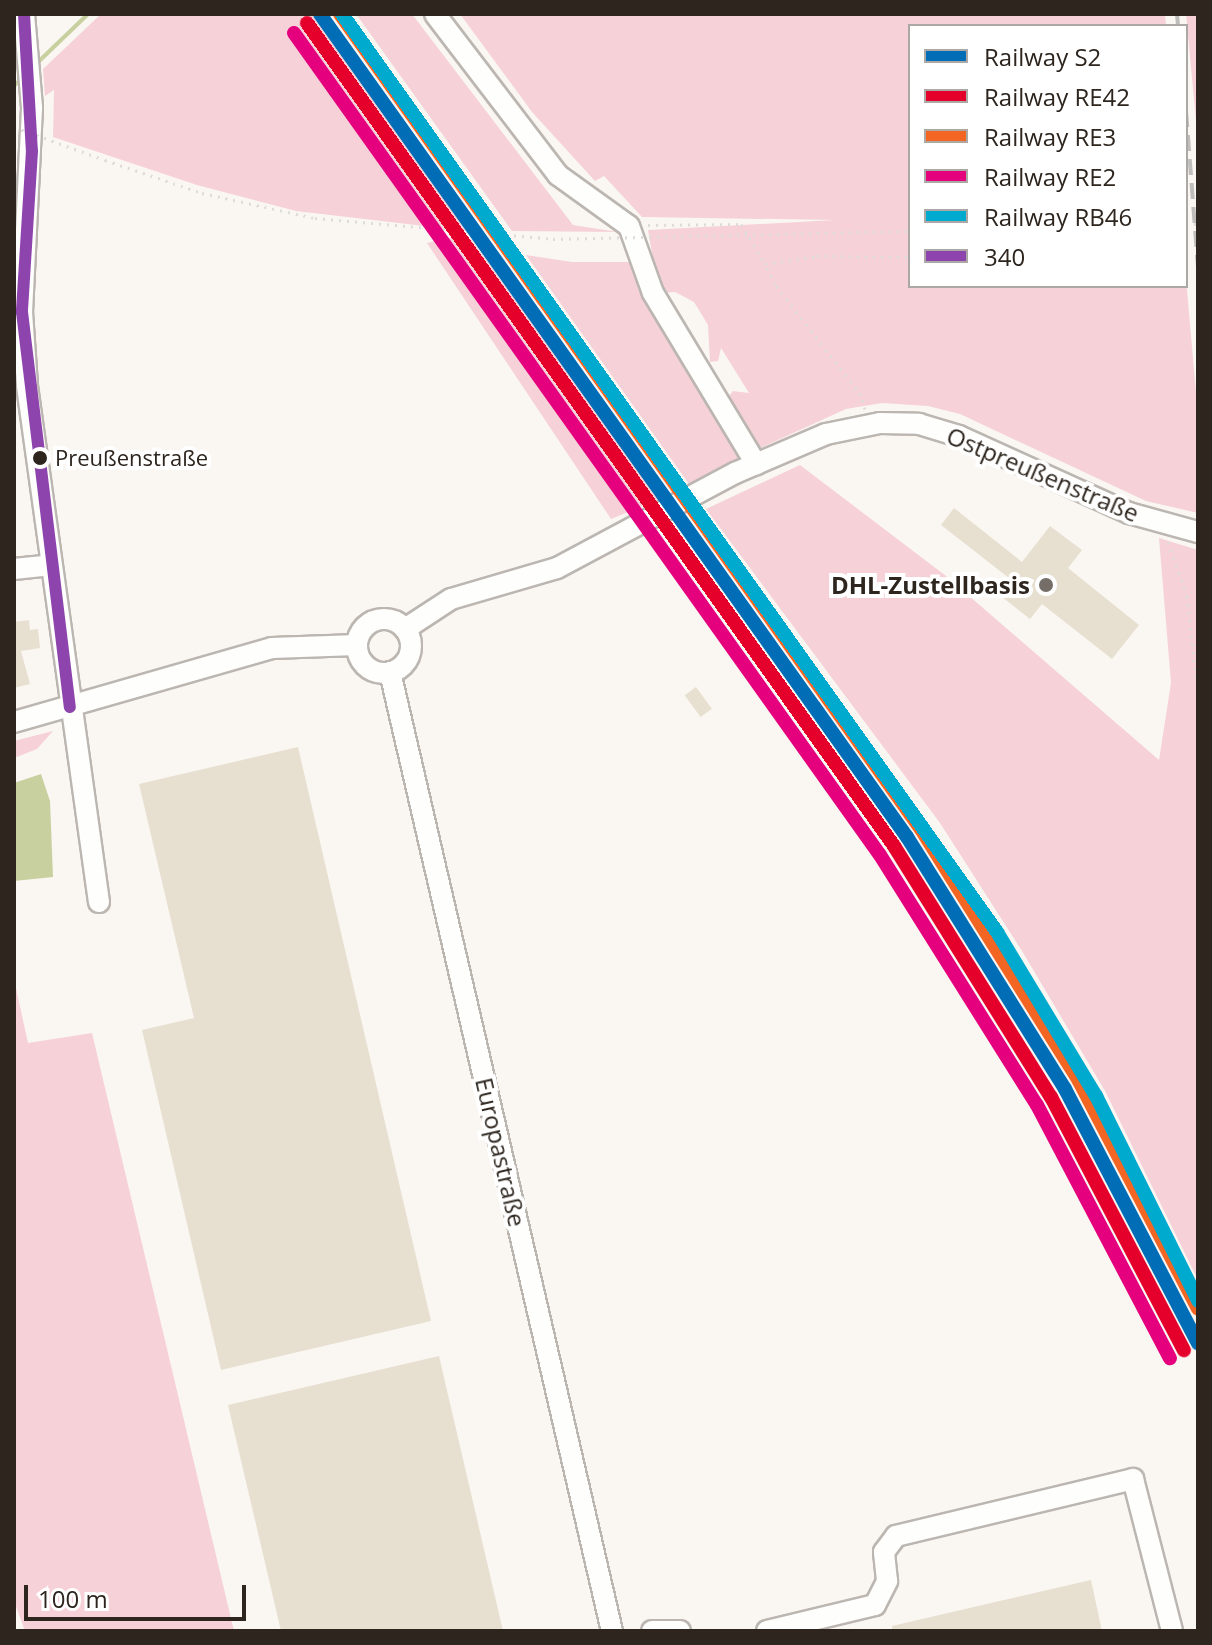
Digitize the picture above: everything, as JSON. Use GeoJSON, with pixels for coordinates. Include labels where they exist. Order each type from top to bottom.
{"type":"FeatureCollection","features":[{"type":"Feature","properties":{"kind":"street"},"geometry":{"type":"LineString","coordinates":[[24,14],[32,108],[32,151],[22,312],[21,387],[51,565],[70,707],[84,768],[99,902]]}},
{"type":"Feature","properties":{"kind":"street"},"geometry":{"type":"LineString","coordinates":[[435,14],[558,175],[629,226],[653,293],[756,464]]}},
{"type":"Feature","properties":{"kind":"street","name":"Ostpreußenstraße"},"geometry":{"type":"LineString","coordinates":[[405,629],[451,599],[557,568],[756,464],[826,434],[868,425],[919,424],[959,436],[1098,500],[1198,532]]}},
{"type":"Feature","properties":{"kind":"street"},"geometry":{"type":"LineString","coordinates":[[14,569],[51,565]]}},
{"type":"Feature","properties":{"kind":"street"},"geometry":{"type":"LineString","coordinates":[[379,619],[395,621],[405,629],[410,641],[408,657],[390,672],[369,669],[357,645],[364,627],[379,619]]}},
{"type":"Feature","properties":{"kind":"street"},"geometry":{"type":"LineString","coordinates":[[14,722],[272,648],[357,645]]}},
{"type":"Feature","properties":{"kind":"street","name":"Europastraße"},"geometry":{"type":"LineString","coordinates":[[390,672],[612,1631]]}},
{"type":"Feature","properties":{"kind":"street"},"geometry":{"type":"LineString","coordinates":[[767,1631],[875,1605],[887,1581],[884,1552],[896,1536],[1133,1479],[1172,1631]]}},
{"type":"Feature","properties":{"kind":"street"},"geometry":{"type":"LineString","coordinates":[[652,1631],[680,1631]]}},
{"type":"Feature","properties":{"kind":"path"},"geometry":{"type":"LineString","coordinates":[[14,127],[202,193],[288,213],[450,234],[553,239],[908,231]]}},
{"type":"Feature","properties":{"kind":"path"},"geometry":{"type":"LineString","coordinates":[[629,226],[741,224],[775,284],[861,395],[868,425]]}},
{"type":"Feature","properties":{"kind":"path"},"geometry":{"type":"LineString","coordinates":[[765,264],[817,256],[908,257]]}},
{"type":"Feature","properties":{"kind":"path"},"geometry":{"type":"LineString","coordinates":[[1163,523],[1187,596],[1198,695]]}},
{"type":"Feature","properties":{"kind":"shaded area"},"geometry":{"type":"Polygon","coordinates":[[[101,14],[312,14],[467,231],[296,211],[197,185],[53,137],[54,90],[45,96],[43,69],[101,14]]]}},
{"type":"Feature","properties":{"kind":"shaded area"},"geometry":{"type":"Polygon","coordinates":[[[356,14],[412,14],[573,225],[618,232],[512,231],[356,14]]]}},
{"type":"Feature","properties":{"kind":"shaded area"},"geometry":{"type":"Polygon","coordinates":[[[460,14],[1165,14],[1166,24],[908,24],[908,288],[1187,288],[1198,415],[1198,513],[1146,501],[960,414],[928,406],[882,403],[846,409],[756,450],[740,416],[724,402],[733,391],[749,393],[721,348],[718,361],[710,362],[708,325],[694,302],[675,292],[659,293],[648,230],[835,220],[642,217],[604,176],[595,181],[532,112],[460,14]]]}},
{"type":"Feature","properties":{"kind":"shaded area"},"geometry":{"type":"Polygon","coordinates":[[[1186,14],[1198,14],[1198,142],[1188,24],[1186,14]]]}},
{"type":"Feature","properties":{"kind":"shaded area"},"geometry":{"type":"Polygon","coordinates":[[[449,238],[471,239],[662,498],[611,519],[427,243],[449,238]]]}},
{"type":"Feature","properties":{"kind":"shaded area"},"geometry":{"type":"Polygon","coordinates":[[[526,255],[572,262],[633,262],[638,289],[670,332],[742,456],[689,484],[526,255]]]}},
{"type":"Feature","properties":{"kind":"shaded area"},"geometry":{"type":"Polygon","coordinates":[[[800,465],[946,576],[1159,760],[1171,683],[1159,538],[1198,550],[1198,1280],[1105,1091],[1022,951],[940,823],[706,509],[800,465]]]}},
{"type":"Feature","properties":{"kind":"shaded area"},"geometry":{"type":"Polygon","coordinates":[[[53,731],[37,749],[14,758],[14,741],[53,731]]]}},
{"type":"Feature","properties":{"kind":"shaded area"},"geometry":{"type":"Polygon","coordinates":[[[41,774],[50,801],[53,877],[14,881],[14,783],[41,774]]]}},
{"type":"Feature","properties":{"kind":"shaded area"},"geometry":{"type":"Polygon","coordinates":[[[14,979],[28,1043],[92,1033],[234,1631],[25,1631],[14,1601],[14,979]]]}},
{"type":"Feature","properties":{"kind":"building","name":"DHL-Zustellbasis"},"geometry":{"type":"Polygon","coordinates":[[[954,508],[1022,562],[1050,526],[1082,550],[1068,568],[1139,625],[1112,659],[1042,604],[1030,619],[997,593],[1009,578],[941,525],[954,508]]]}},
{"type":"Feature","properties":{"kind":"building"},"geometry":{"type":"Polygon","coordinates":[[[29,620],[30,630],[38,629],[40,648],[21,651],[30,684],[14,688],[14,622],[29,620]]]}},
{"type":"Feature","properties":{"kind":"building"},"geometry":{"type":"Polygon","coordinates":[[[696,687],[712,709],[701,717],[685,695],[696,687]]]}},
{"type":"Feature","properties":{"kind":"building"},"geometry":{"type":"Polygon","coordinates":[[[298,747],[431,1321],[221,1370],[142,1030],[194,1018],[139,784],[298,747]]]}},
{"type":"Feature","properties":{"kind":"building"},"geometry":{"type":"Polygon","coordinates":[[[439,1356],[503,1631],[281,1631],[228,1405],[439,1356]]]}},
{"type":"Feature","properties":{"kind":"building"},"geometry":{"type":"Polygon","coordinates":[[[1091,1580],[1102,1631],[892,1631],[892,1626],[1091,1580]]]}},
{"type":"Feature","properties":{"kind":"waterway"},"geometry":{"type":"LineString","coordinates":[[35,65],[88,14]]}},
{"type":"Feature","properties":{"kind":"waterway"},"geometry":{"type":"LineString","coordinates":[[14,86],[23,77]]}},
{"type":"Feature","properties":{"kind":"railway"},"geometry":{"type":"LineString","coordinates":[[1177,14],[1178,24]]}},
{"type":"Feature","properties":{"kind":"railway"},"geometry":{"type":"LineString","coordinates":[[1188,137],[1198,267]]}},
{"type":"Feature","properties":{"kind":"rail line","name":"S2"},"geometry":{"type":"LineString","coordinates":[[320,14],[907,837],[1065,1089],[1198,1343]]}},
{"type":"Feature","properties":{"kind":"rail line","name":"RE3"},"geometry":{"type":"LineString","coordinates":[[340,14],[921,829],[1079,1081],[1198,1309]]}},
{"type":"Feature","properties":{"kind":"rail line","name":"RB46"},"geometry":{"type":"LineString","coordinates":[[342,14],[997,932],[1096,1096],[1198,1301]]}},
{"type":"Feature","properties":{"kind":"rail line","name":"RE42"},"geometry":{"type":"LineString","coordinates":[[307,23],[894,846],[1051,1097],[1184,1350]]}},
{"type":"Feature","properties":{"kind":"rail line","name":"RE2"},"geometry":{"type":"LineString","coordinates":[[294,33],[880,855],[1037,1105],[1170,1358]]}},
{"type":"Feature","properties":{"kind":"transit line","name":"340"},"geometry":{"type":"LineString","coordinates":[[24,14],[32,151],[22,312],[70,707]]}},
{"type":"Feature","properties":{"kind":"place","name":"Preußenstraße"},"geometry":{"type":"Point","coordinates":[40,458]}},
{"type":"Feature","properties":{"kind":"place","name":"DHL-Zustellbasis"},"geometry":{"type":"Point","coordinates":[1046,585]}}]}
